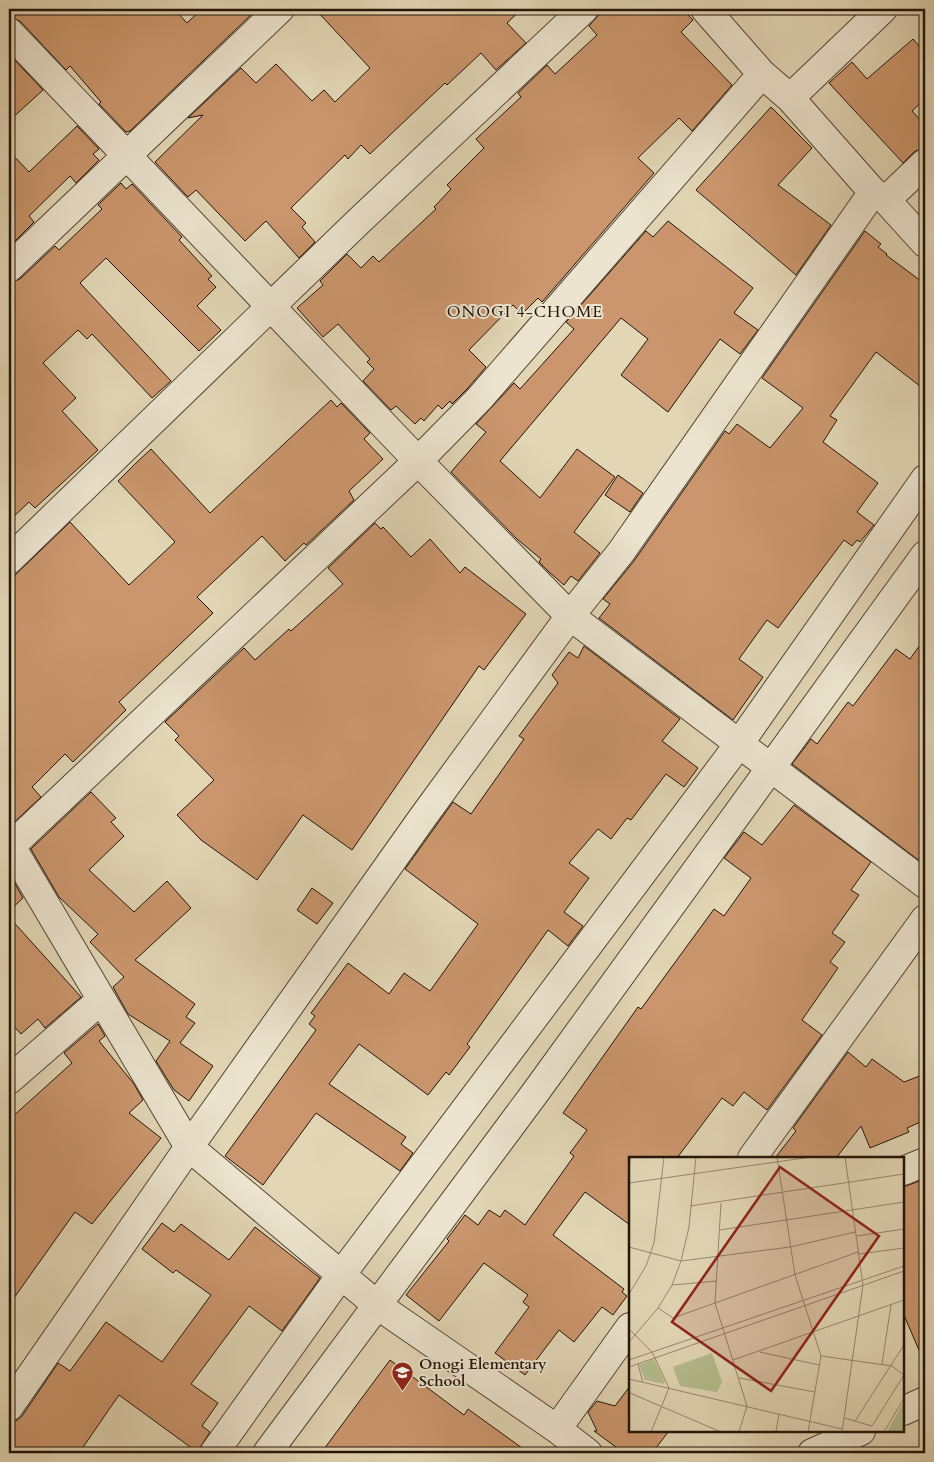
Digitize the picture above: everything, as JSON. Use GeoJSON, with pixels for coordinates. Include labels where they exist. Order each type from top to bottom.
{"type":"FeatureCollection","features":[{"type":"Feature","properties":{"kind":"street"},"geometry":{"type":"LineString","coordinates":[[9,268],[280,9]]}},
{"type":"Feature","properties":{"kind":"street"},"geometry":{"type":"LineString","coordinates":[[9,560],[270,307],[584,9]]}},
{"type":"Feature","properties":{"kind":"street"},"geometry":{"type":"LineString","coordinates":[[705,9],[762,74],[790,98],[879,196],[925,243]]}},
{"type":"Feature","properties":{"kind":"street"},"geometry":{"type":"LineString","coordinates":[[790,98],[882,9]]}},
{"type":"Feature","properties":{"kind":"street"},"geometry":{"type":"LineString","coordinates":[[9,32],[128,155],[270,307],[570,616],[925,884]]}},
{"type":"Feature","properties":{"kind":"street"},"geometry":{"type":"LineString","coordinates":[[588,1453],[557,1429],[377,1305],[189,1148],[9,846],[418,461],[479,399],[762,74]]}},
{"type":"Feature","properties":{"kind":"street"},"geometry":{"type":"LineString","coordinates":[[9,1407],[423,817],[570,616],[621,552],[879,196],[925,163]]}},
{"type":"Feature","properties":{"kind":"street"},"geometry":{"type":"LineString","coordinates":[[214,1453],[341,1274],[739,744],[925,480]]}},
{"type":"Feature","properties":{"kind":"street"},"geometry":{"type":"LineString","coordinates":[[267,1453],[585,1024],[925,556]]}},
{"type":"Feature","properties":{"kind":"street"},"geometry":{"type":"LineString","coordinates":[[753,1157],[925,919]]}},
{"type":"Feature","properties":{"kind":"street"},"geometry":{"type":"LineString","coordinates":[[9,1080],[101,1000]]}},
{"type":"Feature","properties":{"kind":"street"},"geometry":{"type":"LineString","coordinates":[[904,1171],[925,1162]]}},
{"type":"Feature","properties":{"kind":"street"},"geometry":{"type":"LineString","coordinates":[[557,1429],[629,1328]]}},
{"type":"Feature","properties":{"kind":"street"},"geometry":{"type":"LineString","coordinates":[[904,1412],[925,1401]]}},
{"type":"Feature","properties":{"kind":"street"},"geometry":{"type":"LineString","coordinates":[[812,1453],[859,1432]]}},
{"type":"Feature","properties":{"kind":"building"},"geometry":{"type":"Polygon","coordinates":[[[9,9],[174,9],[187,23],[202,9],[257,9],[130,131],[126,132],[99,104],[101,102],[70,66],[66,70],[20,21],[9,17],[9,9]]]}},
{"type":"Feature","properties":{"kind":"building"},"geometry":{"type":"Polygon","coordinates":[[[315,9],[522,9],[507,23],[526,43],[496,70],[481,53],[447,85],[445,83],[370,154],[361,145],[348,159],[345,155],[291,208],[306,223],[302,227],[315,242],[299,258],[266,221],[245,241],[196,190],[188,197],[155,162],[203,115],[188,118],[241,68],[256,83],[276,64],[312,101],[324,90],[335,102],[370,68],[315,9]]]}},
{"type":"Feature","properties":{"kind":"building"},"geometry":{"type":"Polygon","coordinates":[[[604,9],[682,9],[693,20],[681,32],[732,85],[692,131],[679,118],[638,158],[654,173],[542,302],[538,298],[522,314],[513,305],[469,350],[486,367],[468,388],[452,404],[450,401],[442,409],[438,405],[424,421],[421,418],[415,424],[396,406],[391,410],[363,381],[374,369],[367,362],[370,359],[338,324],[323,337],[297,308],[323,285],[320,281],[347,254],[361,268],[373,256],[379,262],[436,209],[434,207],[451,189],[447,185],[484,148],[476,139],[521,97],[518,93],[547,65],[555,74],[597,35],[589,26],[604,9]]]}},
{"type":"Feature","properties":{"kind":"building"},"geometry":{"type":"Polygon","coordinates":[[[913,39],[925,53],[925,99],[912,111],[925,125],[925,148],[915,151],[903,163],[829,83],[852,62],[867,79],[913,39]]]}},
{"type":"Feature","properties":{"kind":"building"},"geometry":{"type":"Polygon","coordinates":[[[9,54],[43,90],[9,121],[9,54]]]}},
{"type":"Feature","properties":{"kind":"building"},"geometry":{"type":"Polygon","coordinates":[[[771,107],[812,148],[778,185],[831,225],[796,275],[696,190],[771,107]]]}},
{"type":"Feature","properties":{"kind":"building"},"geometry":{"type":"Polygon","coordinates":[[[77,126],[99,149],[93,154],[99,160],[76,183],[70,176],[29,216],[34,222],[9,247],[9,151],[29,172],[77,126]]]}},
{"type":"Feature","properties":{"kind":"building"},"geometry":{"type":"Polygon","coordinates":[[[121,183],[126,189],[132,184],[182,237],[179,240],[212,276],[208,279],[216,287],[197,306],[221,330],[199,351],[106,258],[80,283],[171,381],[152,398],[92,334],[87,339],[78,330],[43,363],[76,398],[62,411],[98,450],[35,508],[29,502],[9,521],[9,283],[20,279],[55,246],[59,250],[102,209],[98,205],[121,183]]]}},
{"type":"Feature","properties":{"kind":"building"},"geometry":{"type":"Polygon","coordinates":[[[668,221],[753,288],[734,313],[758,330],[740,354],[720,339],[668,412],[621,375],[648,339],[621,318],[500,461],[540,498],[577,449],[615,477],[574,532],[600,553],[578,581],[571,576],[564,585],[539,562],[541,559],[517,539],[451,472],[486,432],[476,424],[514,383],[520,389],[574,329],[566,322],[646,231],[653,237],[668,221]]]}},
{"type":"Feature","properties":{"kind":"building"},"geometry":{"type":"Polygon","coordinates":[[[865,231],[881,244],[878,247],[886,255],[925,284],[925,390],[876,352],[830,416],[837,420],[823,442],[878,483],[857,512],[874,525],[860,542],[857,540],[852,546],[844,540],[778,628],[767,620],[739,659],[763,677],[733,720],[599,618],[610,604],[603,599],[634,561],[725,431],[729,434],[737,424],[770,448],[803,408],[762,378],[865,231]]]}},
{"type":"Feature","properties":{"kind":"building"},"geometry":{"type":"Polygon","coordinates":[[[331,400],[337,407],[341,403],[370,433],[364,439],[383,459],[349,491],[354,500],[306,545],[304,543],[285,561],[262,536],[197,597],[213,613],[119,702],[126,710],[73,762],[65,754],[32,787],[41,797],[9,827],[9,581],[70,522],[129,585],[175,542],[118,481],[151,449],[210,513],[331,400]]]}},
{"type":"Feature","properties":{"kind":"building"},"geometry":{"type":"Polygon","coordinates":[[[618,475],[643,493],[630,512],[605,495],[618,475]]]}},
{"type":"Feature","properties":{"kind":"building"},"geometry":{"type":"Polygon","coordinates":[[[375,523],[381,529],[383,527],[411,557],[430,539],[460,573],[465,567],[526,614],[484,670],[479,666],[352,850],[303,815],[257,880],[201,840],[177,815],[214,780],[175,740],[179,736],[165,722],[244,648],[255,660],[289,629],[291,631],[343,584],[328,568],[375,523]]]}},
{"type":"Feature","properties":{"kind":"building"},"geometry":{"type":"Polygon","coordinates":[[[925,638],[925,865],[792,764],[811,739],[817,744],[848,702],[853,706],[896,649],[910,659],[925,638]]]}},
{"type":"Feature","properties":{"kind":"building"},"geometry":{"type":"Polygon","coordinates":[[[584,646],[680,719],[662,741],[698,768],[684,787],[666,774],[631,820],[627,818],[611,839],[598,829],[569,863],[589,878],[564,912],[583,926],[568,946],[548,930],[467,1044],[470,1047],[449,1075],[446,1072],[428,1095],[359,1044],[329,1084],[406,1137],[401,1144],[413,1153],[400,1171],[316,1113],[263,1185],[225,1156],[316,1030],[309,1024],[315,1016],[311,1013],[348,963],[389,994],[404,973],[430,991],[478,924],[405,869],[453,802],[471,814],[524,739],[519,736],[558,683],[552,675],[569,652],[578,658],[584,646]]]}},
{"type":"Feature","properties":{"kind":"building"},"geometry":{"type":"Polygon","coordinates":[[[91,792],[116,818],[111,822],[124,836],[89,870],[134,912],[167,881],[191,908],[135,960],[195,1004],[186,1017],[195,1023],[180,1043],[213,1066],[189,1101],[174,1090],[156,1061],[170,1041],[128,1014],[113,987],[124,977],[90,942],[98,934],[59,897],[31,849],[91,792]]]}},
{"type":"Feature","properties":{"kind":"building"},"geometry":{"type":"Polygon","coordinates":[[[794,805],[871,862],[851,890],[859,895],[832,933],[845,942],[830,962],[838,968],[802,1020],[822,1035],[767,1110],[744,1092],[733,1106],[722,1098],[678,1157],[629,1157],[629,1224],[585,1192],[553,1235],[624,1289],[622,1292],[627,1296],[613,1315],[602,1307],[574,1342],[559,1330],[525,1375],[495,1353],[529,1307],[523,1302],[528,1295],[484,1263],[439,1321],[406,1295],[449,1241],[447,1239],[465,1215],[478,1225],[489,1210],[500,1217],[505,1210],[525,1225],[574,1156],[570,1153],[587,1130],[563,1113],[638,1007],[641,1009],[714,909],[724,916],[751,878],[724,858],[744,832],[762,845],[794,805]]]}},
{"type":"Feature","properties":{"kind":"building"},"geometry":{"type":"Polygon","coordinates":[[[9,873],[23,898],[9,911],[9,873]]]}},
{"type":"Feature","properties":{"kind":"building"},"geometry":{"type":"Polygon","coordinates":[[[312,888],[333,903],[317,924],[297,910],[312,888]]]}},
{"type":"Feature","properties":{"kind":"building"},"geometry":{"type":"Polygon","coordinates":[[[9,917],[81,997],[45,1028],[38,1019],[21,1034],[9,1021],[9,917]]]}},
{"type":"Feature","properties":{"kind":"building"},"geometry":{"type":"Polygon","coordinates":[[[98,1024],[105,1036],[99,1041],[134,1084],[143,1100],[129,1113],[161,1138],[92,1224],[75,1212],[9,1305],[9,1129],[14,1121],[11,1118],[72,1063],[64,1053],[98,1024]]]}},
{"type":"Feature","properties":{"kind":"building"},"geometry":{"type":"Polygon","coordinates":[[[848,1052],[866,1067],[872,1059],[904,1082],[925,1074],[925,1120],[907,1128],[909,1132],[870,1148],[861,1126],[837,1157],[776,1157],[796,1131],[793,1128],[848,1052]]]}},
{"type":"Feature","properties":{"kind":"building"},"geometry":{"type":"Polygon","coordinates":[[[925,1179],[925,1364],[904,1315],[904,1187],[925,1179]]]}},
{"type":"Feature","properties":{"kind":"building"},"geometry":{"type":"Polygon","coordinates":[[[162,1223],[174,1232],[181,1224],[229,1260],[255,1227],[320,1278],[282,1331],[249,1306],[191,1384],[218,1403],[202,1426],[210,1432],[197,1452],[119,1395],[79,1453],[9,1453],[9,1422],[16,1421],[22,1416],[58,1363],[70,1371],[106,1322],[162,1362],[211,1295],[176,1270],[173,1273],[142,1249],[162,1223]]]}},
{"type":"Feature","properties":{"kind":"building"},"geometry":{"type":"Polygon","coordinates":[[[390,1360],[464,1415],[468,1409],[529,1453],[321,1453],[390,1360]]]}},
{"type":"Feature","properties":{"kind":"building"},"geometry":{"type":"Polygon","coordinates":[[[629,1387],[629,1432],[668,1432],[652,1453],[624,1453],[594,1431],[597,1431],[588,1412],[597,1401],[615,1406],[629,1387]]]}},
{"type":"Feature","properties":{"kind":"place","name":"Onogi Elementary School"},"geometry":{"type":"Point","coordinates":[403,1392]}},
{"type":"Feature","properties":{"kind":"district","name":"ONOGI 4-CHOME"},"geometry":{"type":"Point","coordinates":[525,312]}}]}
